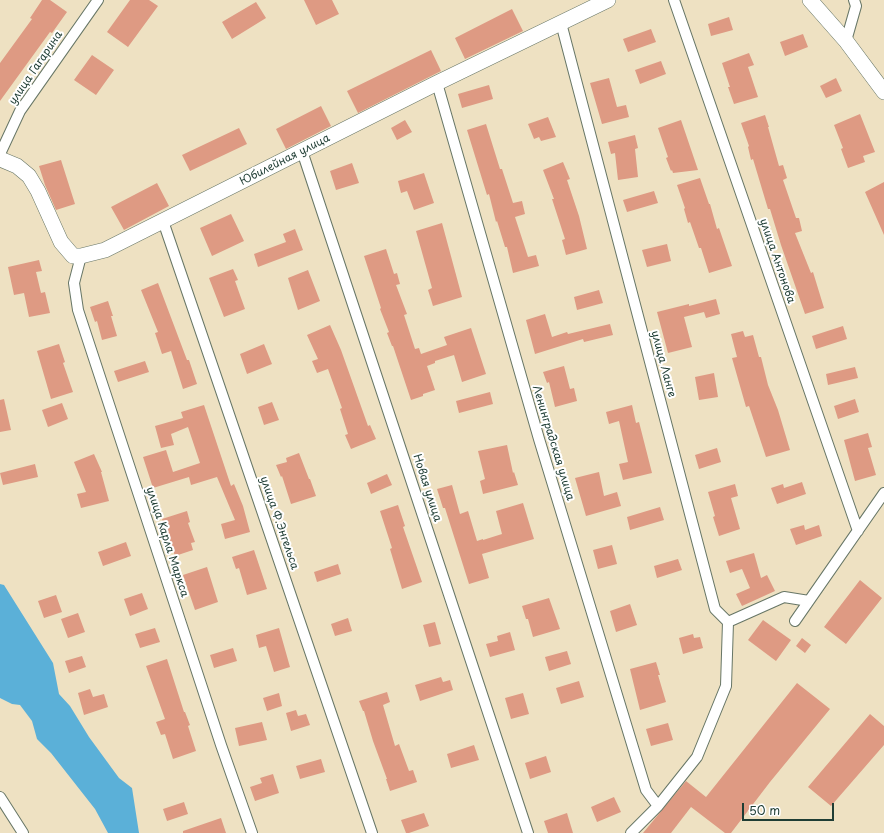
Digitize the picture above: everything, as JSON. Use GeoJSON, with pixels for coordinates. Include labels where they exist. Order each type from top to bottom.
{"type":"FeatureCollection","features":[{"type":"Feature","properties":{"kind":"street","name":"улица Гагарина"},"geometry":{"type":"LineString","coordinates":[[0,154],[20,111],[98,0]]}},
{"type":"Feature","properties":{"kind":"street","name":"Юбилейная улица"},"geometry":{"type":"LineString","coordinates":[[81,256],[105,250],[437,83],[608,0]]}},
{"type":"Feature","properties":{"kind":"street","name":"улица Антонова"},"geometry":{"type":"LineString","coordinates":[[674,0],[858,531]]}},
{"type":"Feature","properties":{"kind":"street"},"geometry":{"type":"LineString","coordinates":[[810,0],[846,41],[884,92]]}},
{"type":"Feature","properties":{"kind":"street"},"geometry":{"type":"LineString","coordinates":[[846,41],[856,6],[854,0]]}},
{"type":"Feature","properties":{"kind":"street","name":"улица Ланге"},"geometry":{"type":"LineString","coordinates":[[561,23],[715,610],[728,622]]}},
{"type":"Feature","properties":{"kind":"street","name":"Ленинградская улица"},"geometry":{"type":"LineString","coordinates":[[437,83],[539,439],[646,790],[658,806]]}},
{"type":"Feature","properties":{"kind":"street","name":"Новая улица"},"geometry":{"type":"LineString","coordinates":[[302,151],[528,833]]}},
{"type":"Feature","properties":{"kind":"street"},"geometry":{"type":"LineString","coordinates":[[0,159],[17,166],[29,176],[38,191],[61,242],[73,256],[81,256]]}},
{"type":"Feature","properties":{"kind":"street","name":"улица Ф.Энгельса"},"geometry":{"type":"LineString","coordinates":[[163,221],[372,833]]}},
{"type":"Feature","properties":{"kind":"street","name":"улица Карла Маркса"},"geometry":{"type":"LineString","coordinates":[[81,256],[74,282],[78,310],[216,730],[252,833]]}},
{"type":"Feature","properties":{"kind":"street"},"geometry":{"type":"LineString","coordinates":[[795,621],[884,493]]}},
{"type":"Feature","properties":{"kind":"street"},"geometry":{"type":"LineString","coordinates":[[631,833],[658,806],[697,757],[726,686],[728,622],[784,597],[809,601]]}},
{"type":"Feature","properties":{"kind":"street"},"geometry":{"type":"LineString","coordinates":[[0,797],[23,833]]}},
{"type":"Feature","properties":{"kind":"water"},"geometry":{"type":"Polygon","coordinates":[[[0,584],[4,585],[53,663],[59,694],[70,706],[89,737],[119,778],[132,788],[139,833],[108,833],[95,809],[51,753],[37,739],[32,721],[20,705],[12,704],[0,698],[0,584]]]}},
{"type":"Feature","properties":{"kind":"building"},"geometry":{"type":"Polygon","coordinates":[[[42,0],[50,0],[67,12],[52,33],[50,32],[0,101],[0,63],[32,19],[30,18],[42,0]]]}},
{"type":"Feature","properties":{"kind":"building"},"geometry":{"type":"Polygon","coordinates":[[[130,0],[149,0],[158,6],[128,47],[107,32],[130,0]]]}},
{"type":"Feature","properties":{"kind":"building"},"geometry":{"type":"Polygon","coordinates":[[[304,0],[332,0],[339,14],[316,25],[304,0]]]}},
{"type":"Feature","properties":{"kind":"building"},"geometry":{"type":"Polygon","coordinates":[[[256,2],[266,18],[232,39],[222,22],[256,2]]]}},
{"type":"Feature","properties":{"kind":"building"},"geometry":{"type":"Polygon","coordinates":[[[512,9],[523,31],[465,59],[455,38],[512,9]]]}},
{"type":"Feature","properties":{"kind":"building"},"geometry":{"type":"Polygon","coordinates":[[[729,17],[733,30],[711,36],[708,24],[729,17]]]}},
{"type":"Feature","properties":{"kind":"building"},"geometry":{"type":"Polygon","coordinates":[[[651,29],[656,42],[628,52],[623,39],[651,29]]]}},
{"type":"Feature","properties":{"kind":"building"},"geometry":{"type":"Polygon","coordinates":[[[803,34],[808,47],[785,56],[780,42],[803,34]]]}},
{"type":"Feature","properties":{"kind":"building"},"geometry":{"type":"Polygon","coordinates":[[[431,50],[441,71],[358,113],[347,91],[431,50]]]}},
{"type":"Feature","properties":{"kind":"building"},"geometry":{"type":"Polygon","coordinates":[[[749,53],[754,65],[748,67],[758,97],[734,104],[722,63],[749,53]]]}},
{"type":"Feature","properties":{"kind":"building"},"geometry":{"type":"Polygon","coordinates":[[[92,55],[114,70],[96,95],[74,80],[92,55]]]}},
{"type":"Feature","properties":{"kind":"building"},"geometry":{"type":"Polygon","coordinates":[[[661,61],[666,74],[640,84],[635,70],[661,61]]]}},
{"type":"Feature","properties":{"kind":"building"},"geometry":{"type":"Polygon","coordinates":[[[609,78],[617,107],[626,105],[629,117],[602,124],[590,83],[609,78]]]}},
{"type":"Feature","properties":{"kind":"building"},"geometry":{"type":"Polygon","coordinates":[[[836,78],[842,91],[826,98],[820,86],[836,78]]]}},
{"type":"Feature","properties":{"kind":"building"},"geometry":{"type":"Polygon","coordinates":[[[489,85],[493,99],[462,108],[458,94],[489,85]]]}},
{"type":"Feature","properties":{"kind":"building"},"geometry":{"type":"Polygon","coordinates":[[[321,106],[331,126],[286,149],[276,129],[321,106]]]}},
{"type":"Feature","properties":{"kind":"building"},"geometry":{"type":"Polygon","coordinates":[[[860,114],[875,152],[863,156],[865,162],[848,168],[841,149],[843,148],[834,125],[860,114]]]}},
{"type":"Feature","properties":{"kind":"building"},"geometry":{"type":"Polygon","coordinates":[[[765,115],[779,166],[783,165],[787,178],[783,180],[796,218],[799,218],[802,231],[795,233],[811,273],[813,272],[824,308],[805,314],[770,209],[768,209],[753,159],[751,160],[749,146],[741,123],[765,115]]]}},
{"type":"Feature","properties":{"kind":"building"},"geometry":{"type":"Polygon","coordinates":[[[548,117],[556,137],[541,141],[539,137],[534,139],[528,124],[548,117]]]}},
{"type":"Feature","properties":{"kind":"building"},"geometry":{"type":"Polygon","coordinates":[[[405,120],[412,132],[397,140],[391,128],[405,120]]]}},
{"type":"Feature","properties":{"kind":"building"},"geometry":{"type":"Polygon","coordinates":[[[681,120],[698,170],[673,173],[666,158],[668,157],[658,128],[681,120]]]}},
{"type":"Feature","properties":{"kind":"building"},"geometry":{"type":"Polygon","coordinates":[[[486,124],[500,169],[502,169],[513,203],[522,201],[525,214],[515,217],[528,257],[536,255],[539,266],[513,273],[507,247],[505,247],[497,221],[496,222],[489,194],[487,195],[467,130],[486,124]]]}},
{"type":"Feature","properties":{"kind":"building"},"geometry":{"type":"Polygon","coordinates":[[[239,128],[247,144],[190,171],[182,155],[239,128]]]}},
{"type":"Feature","properties":{"kind":"building"},"geometry":{"type":"Polygon","coordinates":[[[635,135],[638,148],[635,149],[638,177],[618,180],[615,153],[611,154],[608,142],[635,135]]]}},
{"type":"Feature","properties":{"kind":"building"},"geometry":{"type":"Polygon","coordinates":[[[61,160],[75,204],[56,210],[45,185],[39,166],[61,160]]]}},
{"type":"Feature","properties":{"kind":"building"},"geometry":{"type":"Polygon","coordinates":[[[563,162],[570,179],[567,180],[579,216],[587,249],[566,255],[562,240],[565,239],[552,199],[554,199],[543,170],[563,162]]]}},
{"type":"Feature","properties":{"kind":"building"},"geometry":{"type":"Polygon","coordinates":[[[352,163],[359,183],[336,190],[330,171],[352,163]]]}},
{"type":"Feature","properties":{"kind":"building"},"geometry":{"type":"Polygon","coordinates":[[[424,173],[434,203],[414,210],[407,191],[401,193],[398,181],[424,173]]]}},
{"type":"Feature","properties":{"kind":"building"},"geometry":{"type":"Polygon","coordinates":[[[700,178],[710,204],[717,229],[719,228],[732,266],[709,273],[701,248],[699,248],[690,222],[688,223],[685,208],[677,185],[700,178]]]}},
{"type":"Feature","properties":{"kind":"building"},"geometry":{"type":"Polygon","coordinates":[[[884,182],[884,235],[865,192],[884,182]]]}},
{"type":"Feature","properties":{"kind":"building"},"geometry":{"type":"Polygon","coordinates":[[[157,183],[169,206],[124,230],[111,207],[157,183]]]}},
{"type":"Feature","properties":{"kind":"building"},"geometry":{"type":"Polygon","coordinates":[[[654,191],[658,203],[627,212],[623,200],[654,191]]]}},
{"type":"Feature","properties":{"kind":"building"},"geometry":{"type":"Polygon","coordinates":[[[231,214],[244,241],[212,256],[200,228],[231,214]]]}},
{"type":"Feature","properties":{"kind":"building"},"geometry":{"type":"Polygon","coordinates":[[[442,223],[462,297],[433,306],[428,290],[432,288],[416,231],[442,223]]]}},
{"type":"Feature","properties":{"kind":"building"},"geometry":{"type":"Polygon","coordinates":[[[295,229],[303,250],[258,267],[254,254],[286,242],[283,234],[295,229]]]}},
{"type":"Feature","properties":{"kind":"building"},"geometry":{"type":"Polygon","coordinates":[[[667,244],[671,261],[647,267],[642,250],[667,244]]]}},
{"type":"Feature","properties":{"kind":"building"},"geometry":{"type":"Polygon","coordinates":[[[386,249],[394,274],[397,273],[400,284],[396,285],[407,314],[404,315],[415,349],[419,348],[421,354],[447,345],[444,337],[471,328],[486,374],[462,382],[454,355],[435,361],[435,363],[427,366],[435,390],[411,400],[393,346],[387,333],[389,332],[380,309],[381,308],[364,256],[386,249]]]}},
{"type":"Feature","properties":{"kind":"building"},"geometry":{"type":"Polygon","coordinates":[[[39,260],[42,271],[36,272],[41,293],[45,292],[50,313],[29,317],[24,293],[14,295],[8,267],[39,260]]]}},
{"type":"Feature","properties":{"kind":"building"},"geometry":{"type":"Polygon","coordinates":[[[233,269],[238,280],[235,281],[245,309],[224,317],[209,278],[233,269]]]}},
{"type":"Feature","properties":{"kind":"building"},"geometry":{"type":"Polygon","coordinates":[[[308,270],[320,301],[298,310],[288,278],[308,270]]]}},
{"type":"Feature","properties":{"kind":"building"},"geometry":{"type":"Polygon","coordinates":[[[158,283],[197,384],[183,389],[171,351],[162,354],[155,333],[158,332],[141,290],[158,283]]]}},
{"type":"Feature","properties":{"kind":"building"},"geometry":{"type":"Polygon","coordinates":[[[599,290],[603,303],[577,310],[574,297],[599,290]]]}},
{"type":"Feature","properties":{"kind":"building"},"geometry":{"type":"Polygon","coordinates":[[[716,299],[720,314],[706,318],[704,312],[684,317],[692,347],[668,353],[657,312],[716,299]]]}},
{"type":"Feature","properties":{"kind":"building"},"geometry":{"type":"Polygon","coordinates":[[[108,301],[117,336],[102,340],[97,321],[95,322],[90,307],[108,301]]]}},
{"type":"Feature","properties":{"kind":"building"},"geometry":{"type":"Polygon","coordinates":[[[545,314],[552,337],[567,332],[568,334],[610,324],[613,335],[584,342],[583,339],[535,354],[526,320],[545,314]]]}},
{"type":"Feature","properties":{"kind":"building"},"geometry":{"type":"Polygon","coordinates":[[[330,325],[341,350],[368,426],[370,425],[376,439],[351,449],[345,435],[348,434],[340,409],[342,408],[328,369],[317,373],[312,361],[318,359],[307,335],[330,325]]]}},
{"type":"Feature","properties":{"kind":"building"},"geometry":{"type":"Polygon","coordinates":[[[843,326],[847,339],[816,349],[812,336],[843,326]]]}},
{"type":"Feature","properties":{"kind":"building"},"geometry":{"type":"Polygon","coordinates":[[[743,331],[745,337],[753,335],[790,450],[766,457],[749,406],[746,407],[732,358],[737,357],[731,334],[743,331]]]}},
{"type":"Feature","properties":{"kind":"building"},"geometry":{"type":"Polygon","coordinates":[[[59,344],[65,362],[63,363],[73,392],[51,399],[37,351],[59,344]]]}},
{"type":"Feature","properties":{"kind":"building"},"geometry":{"type":"Polygon","coordinates":[[[264,344],[272,364],[247,374],[240,354],[264,344]]]}},
{"type":"Feature","properties":{"kind":"building"},"geometry":{"type":"Polygon","coordinates":[[[145,361],[149,372],[118,382],[114,371],[145,361]]]}},
{"type":"Feature","properties":{"kind":"building"},"geometry":{"type":"Polygon","coordinates":[[[564,366],[570,389],[574,388],[577,401],[555,407],[549,382],[547,383],[543,372],[564,366]]]}},
{"type":"Feature","properties":{"kind":"building"},"geometry":{"type":"Polygon","coordinates":[[[855,367],[858,378],[828,385],[826,374],[855,367]]]}},
{"type":"Feature","properties":{"kind":"building"},"geometry":{"type":"Polygon","coordinates":[[[714,373],[718,397],[699,400],[695,377],[714,373]]]}},
{"type":"Feature","properties":{"kind":"building"},"geometry":{"type":"Polygon","coordinates":[[[490,392],[493,404],[459,413],[456,401],[490,392]]]}},
{"type":"Feature","properties":{"kind":"building"},"geometry":{"type":"Polygon","coordinates":[[[4,399],[11,430],[0,432],[0,400],[4,399]]]}},
{"type":"Feature","properties":{"kind":"building"},"geometry":{"type":"Polygon","coordinates":[[[855,399],[859,412],[838,419],[834,406],[855,399]]]}},
{"type":"Feature","properties":{"kind":"building"},"geometry":{"type":"Polygon","coordinates":[[[272,402],[279,420],[264,425],[258,407],[272,402]]]}},
{"type":"Feature","properties":{"kind":"building"},"geometry":{"type":"Polygon","coordinates":[[[62,403],[68,419],[48,427],[42,410],[62,403]]]}},
{"type":"Feature","properties":{"kind":"building"},"geometry":{"type":"Polygon","coordinates":[[[204,405],[231,486],[234,484],[243,506],[250,532],[225,539],[221,524],[235,520],[217,477],[191,485],[189,477],[153,488],[143,457],[166,450],[173,472],[200,463],[188,427],[171,434],[174,445],[161,448],[155,426],[183,418],[181,412],[204,405]]]}},
{"type":"Feature","properties":{"kind":"building"},"geometry":{"type":"Polygon","coordinates":[[[632,405],[636,423],[639,422],[652,473],[623,480],[619,464],[628,462],[619,421],[609,424],[606,412],[632,405]]]}},
{"type":"Feature","properties":{"kind":"building"},"geometry":{"type":"Polygon","coordinates":[[[868,433],[872,447],[868,448],[876,475],[855,481],[844,440],[868,433]]]}},
{"type":"Feature","properties":{"kind":"building"},"geometry":{"type":"Polygon","coordinates":[[[507,445],[513,473],[514,472],[518,485],[483,494],[480,481],[485,479],[478,451],[507,445]]]}},
{"type":"Feature","properties":{"kind":"building"},"geometry":{"type":"Polygon","coordinates":[[[717,448],[721,462],[699,469],[695,455],[717,448]]]}},
{"type":"Feature","properties":{"kind":"building"},"geometry":{"type":"Polygon","coordinates":[[[299,453],[316,496],[291,504],[282,476],[281,477],[276,465],[287,462],[286,458],[299,453]]]}},
{"type":"Feature","properties":{"kind":"building"},"geometry":{"type":"Polygon","coordinates":[[[94,454],[102,472],[109,501],[81,508],[77,494],[86,492],[74,462],[94,454]]]}},
{"type":"Feature","properties":{"kind":"building"},"geometry":{"type":"Polygon","coordinates":[[[35,464],[38,477],[3,485],[0,473],[35,464]]]}},
{"type":"Feature","properties":{"kind":"building"},"geometry":{"type":"Polygon","coordinates":[[[599,472],[604,496],[617,492],[621,506],[586,516],[575,478],[599,472]]]}},
{"type":"Feature","properties":{"kind":"building"},"geometry":{"type":"Polygon","coordinates":[[[387,474],[392,485],[371,494],[367,483],[387,474]]]}},
{"type":"Feature","properties":{"kind":"building"},"geometry":{"type":"Polygon","coordinates":[[[802,482],[806,494],[777,504],[771,488],[783,484],[784,488],[802,482]]]}},
{"type":"Feature","properties":{"kind":"building"},"geometry":{"type":"Polygon","coordinates":[[[735,484],[738,496],[731,498],[740,529],[719,536],[713,517],[715,516],[708,492],[735,484]]]}},
{"type":"Feature","properties":{"kind":"building"},"geometry":{"type":"Polygon","coordinates":[[[452,485],[460,514],[468,511],[477,541],[502,534],[496,511],[523,503],[534,539],[482,554],[489,578],[469,584],[445,508],[443,508],[437,489],[452,485]]]}},
{"type":"Feature","properties":{"kind":"building"},"geometry":{"type":"Polygon","coordinates":[[[398,505],[405,526],[403,527],[422,582],[402,589],[390,549],[392,548],[380,511],[398,505]]]}},
{"type":"Feature","properties":{"kind":"building"},"geometry":{"type":"Polygon","coordinates":[[[660,507],[664,520],[630,530],[627,517],[660,507]]]}},
{"type":"Feature","properties":{"kind":"building"},"geometry":{"type":"Polygon","coordinates":[[[187,511],[190,522],[188,523],[195,542],[191,543],[193,550],[175,556],[162,519],[187,511]]]}},
{"type":"Feature","properties":{"kind":"building"},"geometry":{"type":"Polygon","coordinates":[[[804,525],[805,530],[819,525],[822,536],[796,545],[790,529],[804,525]]]}},
{"type":"Feature","properties":{"kind":"building"},"geometry":{"type":"Polygon","coordinates":[[[126,542],[131,556],[103,566],[98,552],[126,542]]]}},
{"type":"Feature","properties":{"kind":"building"},"geometry":{"type":"Polygon","coordinates":[[[612,545],[617,564],[598,569],[593,550],[612,545]]]}},
{"type":"Feature","properties":{"kind":"building"},"geometry":{"type":"Polygon","coordinates":[[[254,550],[267,589],[247,595],[239,568],[236,569],[232,557],[254,550]]]}},
{"type":"Feature","properties":{"kind":"building"},"geometry":{"type":"Polygon","coordinates":[[[754,553],[761,578],[767,575],[775,591],[742,606],[736,594],[750,588],[742,569],[730,573],[726,561],[754,553]]]}},
{"type":"Feature","properties":{"kind":"building"},"geometry":{"type":"Polygon","coordinates":[[[678,559],[682,570],[657,578],[654,566],[678,559]]]}},
{"type":"Feature","properties":{"kind":"building"},"geometry":{"type":"Polygon","coordinates":[[[338,564],[341,574],[317,582],[314,572],[338,564]]]}},
{"type":"Feature","properties":{"kind":"building"},"geometry":{"type":"Polygon","coordinates":[[[207,567],[218,602],[195,610],[183,575],[207,567]]]}},
{"type":"Feature","properties":{"kind":"building"},"geometry":{"type":"Polygon","coordinates":[[[860,580],[882,598],[846,644],[824,627],[860,580]]]}},
{"type":"Feature","properties":{"kind":"building"},"geometry":{"type":"Polygon","coordinates":[[[142,593],[148,609],[130,616],[124,599],[142,593]]]}},
{"type":"Feature","properties":{"kind":"building"},"geometry":{"type":"Polygon","coordinates":[[[56,595],[62,612],[44,618],[38,601],[56,595]]]}},
{"type":"Feature","properties":{"kind":"building"},"geometry":{"type":"Polygon","coordinates":[[[549,598],[560,629],[533,637],[528,619],[526,619],[522,606],[549,598]]]}},
{"type":"Feature","properties":{"kind":"building"},"geometry":{"type":"Polygon","coordinates":[[[630,604],[637,625],[616,632],[610,611],[630,604]]]}},
{"type":"Feature","properties":{"kind":"building"},"geometry":{"type":"Polygon","coordinates":[[[78,613],[85,632],[68,638],[61,619],[78,613]]]}},
{"type":"Feature","properties":{"kind":"building"},"geometry":{"type":"Polygon","coordinates":[[[348,618],[352,631],[335,636],[331,624],[348,618]]]}},
{"type":"Feature","properties":{"kind":"building"},"geometry":{"type":"Polygon","coordinates":[[[763,620],[791,640],[776,661],[748,640],[763,620]]]}},
{"type":"Feature","properties":{"kind":"building"},"geometry":{"type":"Polygon","coordinates":[[[435,622],[441,644],[429,647],[423,625],[435,622]]]}},
{"type":"Feature","properties":{"kind":"building"},"geometry":{"type":"Polygon","coordinates":[[[155,628],[160,642],[140,648],[135,634],[155,628]]]}},
{"type":"Feature","properties":{"kind":"building"},"geometry":{"type":"Polygon","coordinates":[[[279,628],[290,667],[274,672],[266,646],[259,648],[256,635],[279,628]]]}},
{"type":"Feature","properties":{"kind":"building"},"geometry":{"type":"Polygon","coordinates":[[[510,632],[515,650],[490,657],[486,644],[498,641],[497,636],[510,632]]]}},
{"type":"Feature","properties":{"kind":"building"},"geometry":{"type":"Polygon","coordinates":[[[693,634],[694,638],[700,637],[703,648],[683,654],[679,638],[693,634]]]}},
{"type":"Feature","properties":{"kind":"building"},"geometry":{"type":"Polygon","coordinates":[[[802,638],[811,645],[805,653],[796,646],[802,638]]]}},
{"type":"Feature","properties":{"kind":"building"},"geometry":{"type":"Polygon","coordinates":[[[233,648],[237,661],[214,668],[210,655],[233,648]]]}},
{"type":"Feature","properties":{"kind":"building"},"geometry":{"type":"Polygon","coordinates":[[[567,651],[571,664],[549,671],[545,657],[567,651]]]}},
{"type":"Feature","properties":{"kind":"building"},"geometry":{"type":"Polygon","coordinates":[[[82,656],[86,667],[69,673],[65,661],[82,656]]]}},
{"type":"Feature","properties":{"kind":"building"},"geometry":{"type":"Polygon","coordinates":[[[167,659],[184,712],[190,725],[188,726],[196,751],[173,759],[165,734],[161,735],[156,722],[165,719],[146,666],[167,659]]]}},
{"type":"Feature","properties":{"kind":"building"},"geometry":{"type":"Polygon","coordinates":[[[656,662],[660,675],[658,675],[666,702],[640,710],[630,669],[656,662]]]}},
{"type":"Feature","properties":{"kind":"building"},"geometry":{"type":"Polygon","coordinates":[[[441,677],[443,682],[450,680],[453,690],[420,701],[415,685],[441,677]]]}},
{"type":"Feature","properties":{"kind":"building"},"geometry":{"type":"Polygon","coordinates":[[[579,681],[584,697],[561,704],[556,688],[579,681]]]}},
{"type":"Feature","properties":{"kind":"building"},"geometry":{"type":"Polygon","coordinates":[[[797,683],[830,709],[770,782],[731,833],[725,833],[691,807],[671,833],[643,833],[686,781],[706,797],[797,683]]]}},
{"type":"Feature","properties":{"kind":"building"},"geometry":{"type":"Polygon","coordinates":[[[90,689],[93,697],[104,694],[108,707],[84,715],[78,693],[90,689]]]}},
{"type":"Feature","properties":{"kind":"building"},"geometry":{"type":"Polygon","coordinates":[[[387,692],[390,702],[383,705],[395,746],[399,744],[409,771],[413,770],[417,782],[390,791],[364,711],[359,701],[387,692]]]}},
{"type":"Feature","properties":{"kind":"building"},"geometry":{"type":"Polygon","coordinates":[[[279,693],[282,706],[267,711],[263,698],[279,693]]]}},
{"type":"Feature","properties":{"kind":"building"},"geometry":{"type":"Polygon","coordinates":[[[523,693],[529,714],[511,719],[505,698],[523,693]]]}},
{"type":"Feature","properties":{"kind":"building"},"geometry":{"type":"Polygon","coordinates":[[[296,710],[298,716],[306,714],[310,725],[291,731],[286,713],[296,710]]]}},
{"type":"Feature","properties":{"kind":"building"},"geometry":{"type":"Polygon","coordinates":[[[870,714],[884,726],[884,745],[831,806],[808,787],[870,714]]]}},
{"type":"Feature","properties":{"kind":"building"},"geometry":{"type":"Polygon","coordinates":[[[262,722],[267,740],[239,746],[235,728],[262,722]]]}},
{"type":"Feature","properties":{"kind":"building"},"geometry":{"type":"Polygon","coordinates":[[[668,723],[673,740],[651,746],[646,729],[668,723]]]}},
{"type":"Feature","properties":{"kind":"building"},"geometry":{"type":"Polygon","coordinates":[[[474,745],[479,760],[451,768],[447,754],[474,745]]]}},
{"type":"Feature","properties":{"kind":"building"},"geometry":{"type":"Polygon","coordinates":[[[546,756],[551,772],[530,779],[525,763],[546,756]]]}},
{"type":"Feature","properties":{"kind":"building"},"geometry":{"type":"Polygon","coordinates":[[[321,759],[325,772],[300,779],[296,766],[321,759]]]}},
{"type":"Feature","properties":{"kind":"building"},"geometry":{"type":"Polygon","coordinates":[[[273,774],[279,793],[255,801],[250,787],[262,783],[260,778],[273,774]]]}},
{"type":"Feature","properties":{"kind":"building"},"geometry":{"type":"Polygon","coordinates":[[[614,797],[621,812],[597,822],[591,807],[614,797]]]}},
{"type":"Feature","properties":{"kind":"building"},"geometry":{"type":"Polygon","coordinates":[[[184,802],[188,814],[167,821],[163,809],[184,802]]]}},
{"type":"Feature","properties":{"kind":"building"},"geometry":{"type":"Polygon","coordinates":[[[424,813],[429,826],[406,833],[401,820],[424,813]]]}},
{"type":"Feature","properties":{"kind":"building"},"geometry":{"type":"Polygon","coordinates":[[[567,813],[573,833],[548,833],[544,821],[567,813]]]}},
{"type":"Feature","properties":{"kind":"building"},"geometry":{"type":"Polygon","coordinates":[[[221,818],[226,833],[183,833],[183,831],[221,818]]]}}]}
